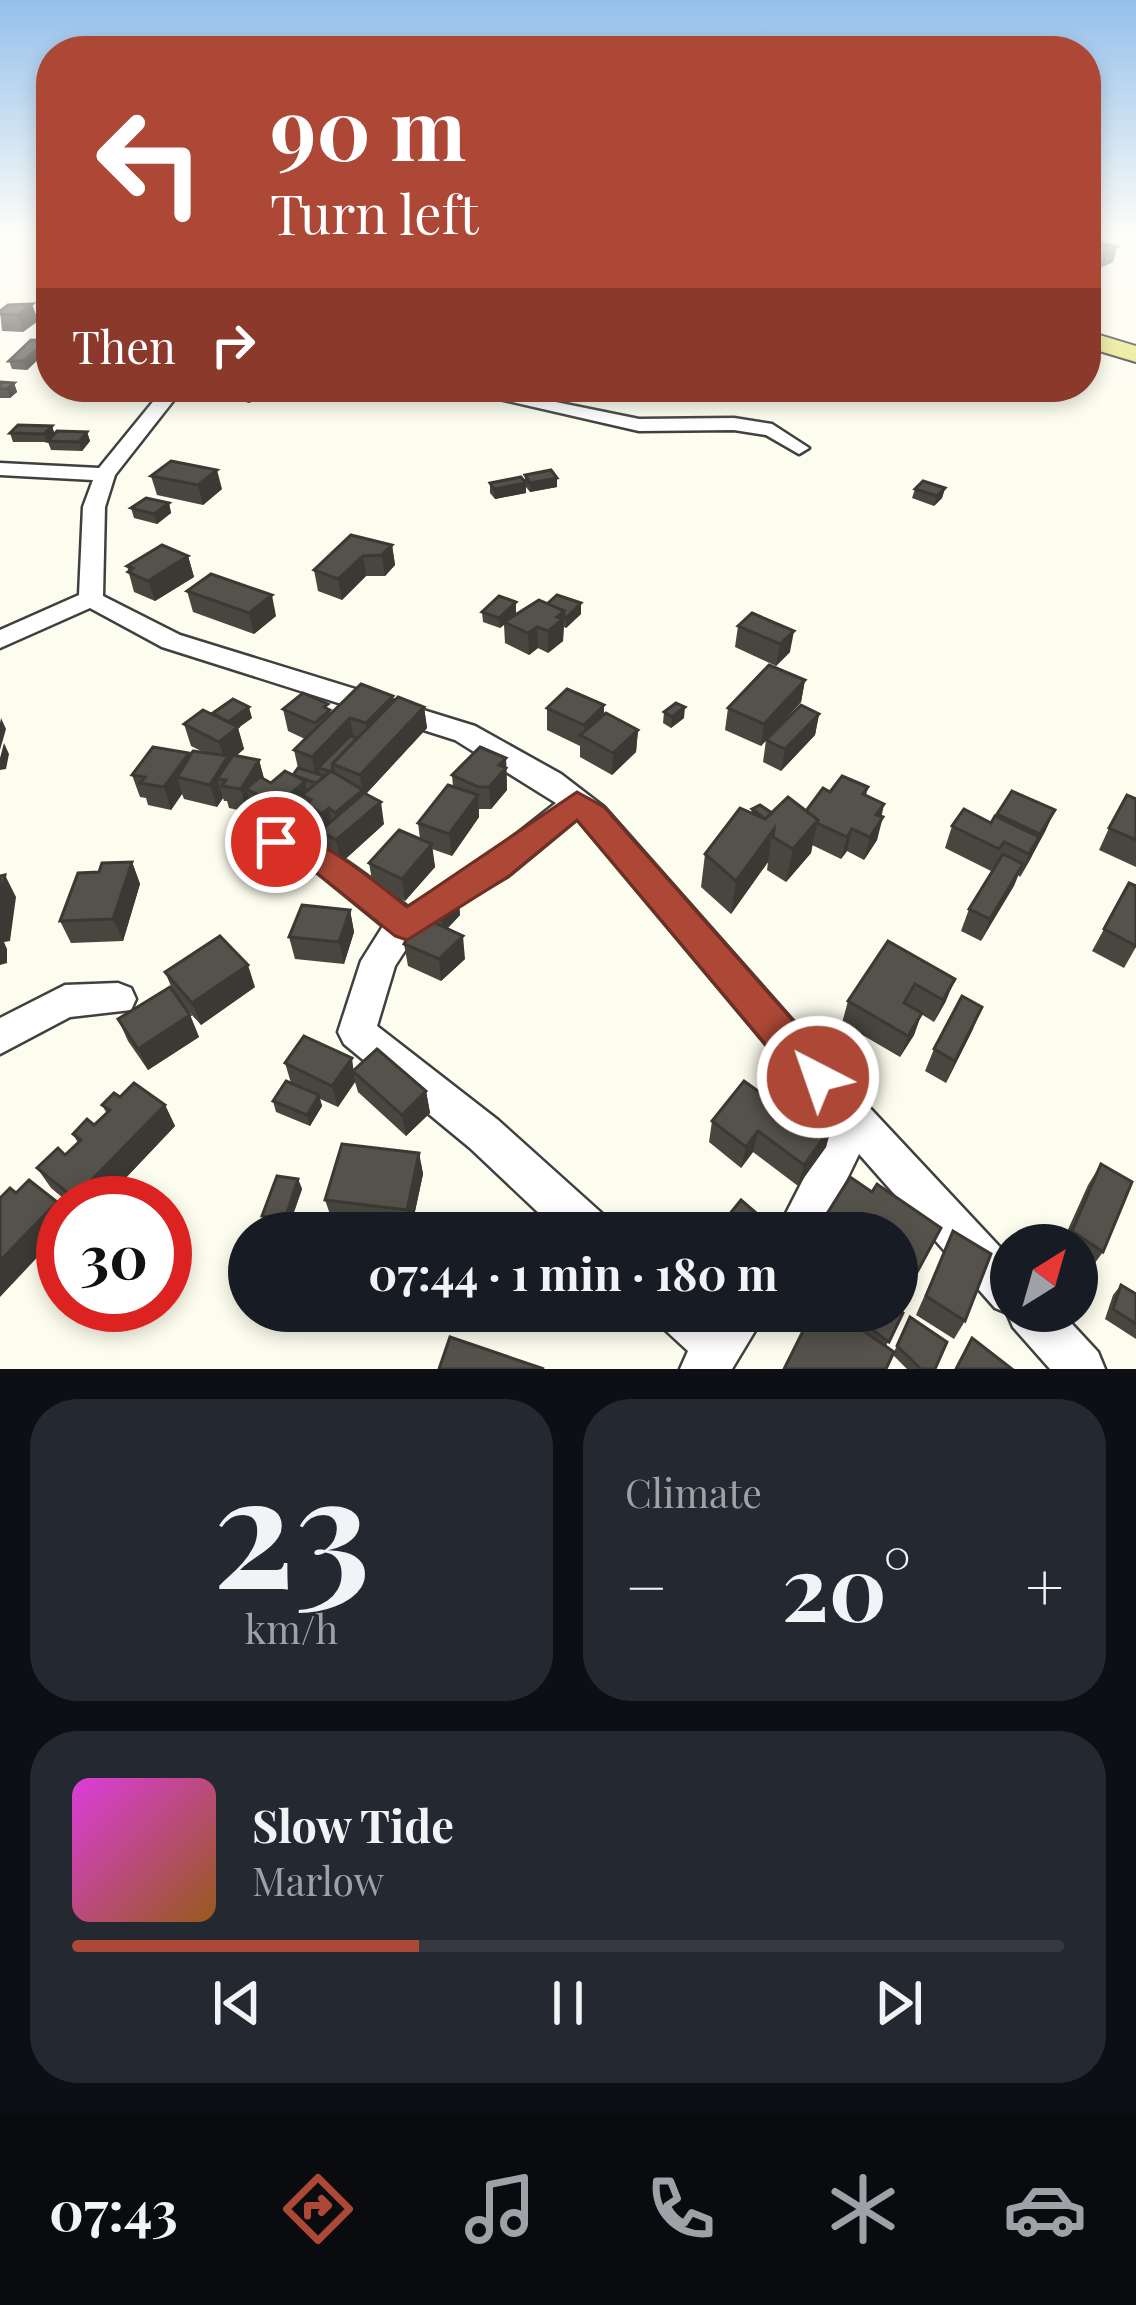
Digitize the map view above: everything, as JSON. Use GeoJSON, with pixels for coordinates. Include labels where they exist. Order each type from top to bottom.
{"type":"FeatureCollection","features":[{"type":"Feature","properties":{"kind":"main road"},"geometry":{"type":"LineString","coordinates":[[1101,344],[1136,354]]}},
{"type":"Feature","properties":{"kind":"street"},"geometry":{"type":"LineString","coordinates":[[91,599],[94,507],[105,474],[163,402]]}},
{"type":"Feature","properties":{"kind":"street"},"geometry":{"type":"LineString","coordinates":[[538,402],[626,418],[639,425],[734,424],[772,430],[799,448]]}},
{"type":"Feature","properties":{"kind":"street"},"geometry":{"type":"LineString","coordinates":[[0,469],[105,474]]}},
{"type":"Feature","properties":{"kind":"street"},"geometry":{"type":"LineString","coordinates":[[0,640],[91,599]]}},
{"type":"Feature","properties":{"kind":"street"},"geometry":{"type":"LineString","coordinates":[[91,599],[171,641],[465,733],[577,803],[593,815],[855,1120],[990,1269]]}},
{"type":"Feature","properties":{"kind":"street"},"geometry":{"type":"LineString","coordinates":[[569,1212],[484,1134],[357,1032],[379,961],[407,926],[497,867],[577,803]]}},
{"type":"Feature","properties":{"kind":"street"},"geometry":{"type":"LineString","coordinates":[[276,842],[329,864],[407,926]]}},
{"type":"Feature","properties":{"kind":"street"},"geometry":{"type":"LineString","coordinates":[[0,1037],[65,1001],[118,999]]}},
{"type":"Feature","properties":{"kind":"street"},"geometry":{"type":"LineString","coordinates":[[809,1212],[855,1120]]}},
{"type":"Feature","properties":{"kind":"street"},"geometry":{"type":"LineString","coordinates":[[1048,1332],[1082,1369]]}},
{"type":"Feature","properties":{"kind":"building"},"geometry":{"type":"Polygon","coordinates":[[[32,304],[18,315],[0,314],[8,305],[32,304]]]}},
{"type":"Feature","properties":{"kind":"building"},"geometry":{"type":"Polygon","coordinates":[[[36,340],[36,351],[24,361],[9,361],[36,340]]]}},
{"type":"Feature","properties":{"kind":"building"},"geometry":{"type":"Polygon","coordinates":[[[18,425],[52,426],[44,434],[10,433],[18,425]]]}},
{"type":"Feature","properties":{"kind":"building"},"geometry":{"type":"Polygon","coordinates":[[[57,431],[87,432],[79,442],[48,441],[57,431]]]}},
{"type":"Feature","properties":{"kind":"building"},"geometry":{"type":"Polygon","coordinates":[[[171,461],[217,470],[198,485],[151,476],[171,461]]]}},
{"type":"Feature","properties":{"kind":"building"},"geometry":{"type":"Polygon","coordinates":[[[551,470],[557,478],[530,483],[525,475],[551,470]]]}},
{"type":"Feature","properties":{"kind":"building"},"geometry":{"type":"Polygon","coordinates":[[[521,477],[526,483],[494,489],[490,483],[521,477]]]}},
{"type":"Feature","properties":{"kind":"building"},"geometry":{"type":"Polygon","coordinates":[[[923,481],[945,488],[937,496],[915,489],[923,481]]]}},
{"type":"Feature","properties":{"kind":"building"},"geometry":{"type":"Polygon","coordinates":[[[146,498],[169,503],[154,514],[131,508],[146,498]]]}},
{"type":"Feature","properties":{"kind":"building"},"geometry":{"type":"Polygon","coordinates":[[[351,535],[392,545],[382,555],[363,556],[338,579],[314,570],[351,535]]]}},
{"type":"Feature","properties":{"kind":"building"},"geometry":{"type":"Polygon","coordinates":[[[162,545],[188,556],[148,581],[128,572],[133,568],[127,566],[162,545]]]}},
{"type":"Feature","properties":{"kind":"building"},"geometry":{"type":"Polygon","coordinates":[[[211,574],[272,595],[249,613],[187,591],[211,574]]]}},
{"type":"Feature","properties":{"kind":"building"},"geometry":{"type":"Polygon","coordinates":[[[557,595],[581,603],[566,618],[564,611],[547,604],[557,595]]]}},
{"type":"Feature","properties":{"kind":"building"},"geometry":{"type":"Polygon","coordinates":[[[499,596],[516,602],[499,618],[482,612],[499,596]]]}},
{"type":"Feature","properties":{"kind":"building"},"geometry":{"type":"Polygon","coordinates":[[[539,600],[564,611],[557,617],[563,619],[548,631],[537,627],[528,633],[504,622],[539,600]]]}},
{"type":"Feature","properties":{"kind":"building"},"geometry":{"type":"Polygon","coordinates":[[[752,613],[794,631],[780,644],[738,626],[752,613]]]}},
{"type":"Feature","properties":{"kind":"building"},"geometry":{"type":"Polygon","coordinates":[[[769,665],[805,680],[764,724],[728,708],[769,665]]]}},
{"type":"Feature","properties":{"kind":"building"},"geometry":{"type":"Polygon","coordinates":[[[361,684],[393,696],[366,723],[350,718],[312,757],[294,750],[361,684]]]}},
{"type":"Feature","properties":{"kind":"building"},"geometry":{"type":"Polygon","coordinates":[[[567,689],[604,705],[584,725],[547,708],[567,689]]]}},
{"type":"Feature","properties":{"kind":"building"},"geometry":{"type":"Polygon","coordinates":[[[303,693],[328,704],[324,707],[330,710],[315,723],[283,709],[303,693]]]}},
{"type":"Feature","properties":{"kind":"building"},"geometry":{"type":"Polygon","coordinates":[[[398,697],[424,707],[360,775],[332,764],[398,697]]]}},
{"type":"Feature","properties":{"kind":"building"},"geometry":{"type":"Polygon","coordinates":[[[233,699],[249,707],[228,722],[213,713],[233,699]]]}},
{"type":"Feature","properties":{"kind":"building"},"geometry":{"type":"Polygon","coordinates":[[[676,703],[685,707],[672,717],[664,712],[676,703]]]}},
{"type":"Feature","properties":{"kind":"building"},"geometry":{"type":"Polygon","coordinates":[[[801,705],[819,714],[785,749],[766,740],[801,705]]]}},
{"type":"Feature","properties":{"kind":"building"},"geometry":{"type":"Polygon","coordinates":[[[203,710],[238,727],[219,742],[184,724],[203,710]]]}},
{"type":"Feature","properties":{"kind":"building"},"geometry":{"type":"Polygon","coordinates":[[[606,713],[638,730],[613,753],[580,735],[606,713]]]}},
{"type":"Feature","properties":{"kind":"building"},"geometry":{"type":"Polygon","coordinates":[[[350,736],[357,738],[332,764],[333,772],[318,768],[350,736]]]}},
{"type":"Feature","properties":{"kind":"building"},"geometry":{"type":"Polygon","coordinates":[[[153,747],[189,753],[164,787],[140,783],[145,777],[132,775],[153,747]]]}},
{"type":"Feature","properties":{"kind":"building"},"geometry":{"type":"Polygon","coordinates":[[[480,747],[506,758],[499,765],[506,768],[489,787],[452,775],[480,747]]]}},
{"type":"Feature","properties":{"kind":"building"},"geometry":{"type":"Polygon","coordinates":[[[193,751],[228,756],[210,785],[177,777],[193,751]]]}},
{"type":"Feature","properties":{"kind":"building"},"geometry":{"type":"Polygon","coordinates":[[[233,755],[259,760],[241,789],[222,786],[226,780],[217,779],[233,755]]]}},
{"type":"Feature","properties":{"kind":"building"},"geometry":{"type":"Polygon","coordinates":[[[298,768],[325,776],[316,783],[293,775],[298,768]]]}},
{"type":"Feature","properties":{"kind":"building"},"geometry":{"type":"Polygon","coordinates":[[[285,771],[305,781],[278,805],[246,789],[260,777],[271,783],[285,771]]]}},
{"type":"Feature","properties":{"kind":"building"},"geometry":{"type":"Polygon","coordinates":[[[331,771],[363,790],[335,813],[329,808],[322,814],[306,804],[311,800],[302,795],[331,771]]]}},
{"type":"Feature","properties":{"kind":"building"},"geometry":{"type":"Polygon","coordinates":[[[842,776],[868,787],[863,794],[884,804],[876,815],[883,817],[870,837],[852,829],[847,837],[817,823],[806,811],[823,788],[830,792],[842,776]]]}},
{"type":"Feature","properties":{"kind":"building"},"geometry":{"type":"Polygon","coordinates":[[[448,785],[478,795],[449,834],[418,823],[448,785]]]}},
{"type":"Feature","properties":{"kind":"building"},"geometry":{"type":"Polygon","coordinates":[[[1012,791],[1055,810],[1040,834],[997,814],[1012,791]]]}},
{"type":"Feature","properties":{"kind":"building"},"geometry":{"type":"Polygon","coordinates":[[[364,793],[381,802],[336,840],[320,831],[364,793]]]}},
{"type":"Feature","properties":{"kind":"building"},"geometry":{"type":"Polygon","coordinates":[[[1127,795],[1136,799],[1136,840],[1109,828],[1127,795]]]}},
{"type":"Feature","properties":{"kind":"building"},"geometry":{"type":"Polygon","coordinates":[[[788,797],[818,820],[793,849],[773,837],[774,829],[736,881],[705,854],[740,808],[765,819],[788,797]]]}},
{"type":"Feature","properties":{"kind":"building"},"geometry":{"type":"Polygon","coordinates":[[[760,805],[772,813],[765,819],[752,809],[760,805]]]}},
{"type":"Feature","properties":{"kind":"building"},"geometry":{"type":"Polygon","coordinates":[[[964,809],[991,823],[995,816],[1039,837],[1029,854],[1004,842],[999,849],[952,826],[964,809]]]}},
{"type":"Feature","properties":{"kind":"building"},"geometry":{"type":"Polygon","coordinates":[[[399,830],[432,844],[402,879],[369,863],[399,830]]]}},
{"type":"Feature","properties":{"kind":"building"},"geometry":{"type":"Polygon","coordinates":[[[1003,854],[1023,864],[990,919],[969,909],[1003,854]]]}},
{"type":"Feature","properties":{"kind":"building"},"geometry":{"type":"Polygon","coordinates":[[[132,862],[113,919],[60,921],[78,873],[99,872],[102,863],[132,862]]]}},
{"type":"Feature","properties":{"kind":"building"},"geometry":{"type":"Polygon","coordinates":[[[1129,883],[1136,886],[1136,946],[1104,929],[1129,883]]]}},
{"type":"Feature","properties":{"kind":"building"},"geometry":{"type":"Polygon","coordinates":[[[440,892],[459,904],[442,920],[423,909],[440,892]]]}},
{"type":"Feature","properties":{"kind":"building"},"geometry":{"type":"Polygon","coordinates":[[[302,905],[350,910],[339,942],[289,937],[302,905]]]}},
{"type":"Feature","properties":{"kind":"building"},"geometry":{"type":"Polygon","coordinates":[[[420,916],[463,936],[439,959],[404,944],[420,916]]]}},
{"type":"Feature","properties":{"kind":"building"},"geometry":{"type":"Polygon","coordinates":[[[220,936],[248,965],[192,1003],[165,972],[220,936]]]}},
{"type":"Feature","properties":{"kind":"building"},"geometry":{"type":"Polygon","coordinates":[[[888,941],[955,979],[943,1000],[915,984],[904,1003],[922,1013],[908,1036],[848,1001],[888,941]]]}},
{"type":"Feature","properties":{"kind":"building"},"geometry":{"type":"Polygon","coordinates":[[[170,987],[190,1015],[138,1049],[118,1019],[170,987]]]}},
{"type":"Feature","properties":{"kind":"building"},"geometry":{"type":"Polygon","coordinates":[[[962,996],[982,1007],[955,1061],[934,1049],[962,996]]]}},
{"type":"Feature","properties":{"kind":"building"},"geometry":{"type":"Polygon","coordinates":[[[304,1036],[352,1058],[332,1086],[285,1063],[304,1036]]]}},
{"type":"Feature","properties":{"kind":"building"},"geometry":{"type":"Polygon","coordinates":[[[377,1049],[426,1091],[402,1115],[353,1071],[377,1049]]]}},
{"type":"Feature","properties":{"kind":"building"},"geometry":{"type":"Polygon","coordinates":[[[813,1056],[845,1090],[827,1121],[789,1089],[813,1056]]]}},
{"type":"Feature","properties":{"kind":"building"},"geometry":{"type":"Polygon","coordinates":[[[286,1081],[319,1095],[307,1115],[273,1101],[286,1081]]]}},
{"type":"Feature","properties":{"kind":"building"},"geometry":{"type":"Polygon","coordinates":[[[744,1081],[762,1094],[771,1083],[832,1126],[804,1165],[758,1131],[746,1147],[712,1121],[744,1081]]]}},
{"type":"Feature","properties":{"kind":"building"},"geometry":{"type":"Polygon","coordinates":[[[134,1083],[165,1105],[96,1176],[47,1176],[37,1168],[58,1148],[65,1155],[81,1140],[73,1134],[87,1119],[94,1125],[110,1110],[102,1105],[114,1093],[120,1097],[134,1083]]]}},
{"type":"Feature","properties":{"kind":"building"},"geometry":{"type":"Polygon","coordinates":[[[342,1144],[419,1153],[407,1210],[325,1200],[342,1144]]]}},
{"type":"Feature","properties":{"kind":"building"},"geometry":{"type":"Polygon","coordinates":[[[1101,1164],[1132,1182],[1103,1252],[1098,1249],[1098,1224],[1075,1224],[1101,1164]]]}},
{"type":"Feature","properties":{"kind":"building"},"geometry":{"type":"Polygon","coordinates":[[[277,1176],[298,1179],[287,1212],[264,1212],[277,1176]]]}},
{"type":"Feature","properties":{"kind":"building"},"geometry":{"type":"Polygon","coordinates":[[[850,1177],[872,1192],[877,1184],[918,1212],[828,1212],[850,1177]]]}},
{"type":"Feature","properties":{"kind":"building"},"geometry":{"type":"Polygon","coordinates":[[[29,1180],[36,1186],[36,1224],[0,1261],[0,1198],[10,1188],[16,1193],[29,1180]]]}},
{"type":"Feature","properties":{"kind":"building"},"geometry":{"type":"Polygon","coordinates":[[[741,1200],[755,1212],[731,1212],[741,1200]]]}},
{"type":"Feature","properties":{"kind":"building"},"geometry":{"type":"Polygon","coordinates":[[[918,1212],[941,1228],[918,1270],[918,1212]]]}},
{"type":"Feature","properties":{"kind":"building"},"geometry":{"type":"Polygon","coordinates":[[[953,1231],[990,1253],[965,1321],[926,1296],[953,1231]]]}},
{"type":"Feature","properties":{"kind":"building"},"geometry":{"type":"Polygon","coordinates":[[[1121,1285],[1136,1294],[1136,1324],[1113,1309],[1121,1285]]]}},
{"type":"Feature","properties":{"kind":"building"},"geometry":{"type":"Polygon","coordinates":[[[918,1322],[947,1342],[935,1369],[921,1369],[897,1346],[903,1332],[918,1332],[918,1322]]]}},
{"type":"Feature","properties":{"kind":"building"},"geometry":{"type":"Polygon","coordinates":[[[802,1332],[865,1332],[894,1352],[886,1369],[784,1369],[802,1332]]]}},
{"type":"Feature","properties":{"kind":"building"},"geometry":{"type":"Polygon","coordinates":[[[875,1332],[894,1332],[889,1342],[875,1332]]]}},
{"type":"Feature","properties":{"kind":"building"},"geometry":{"type":"Polygon","coordinates":[[[450,1337],[544,1369],[439,1369],[450,1337]]]}},
{"type":"Feature","properties":{"kind":"building"},"geometry":{"type":"Polygon","coordinates":[[[972,1338],[1012,1369],[956,1369],[972,1338]]]}},
{"type":"Feature","properties":{"kind":"route"},"geometry":{"type":"LineString","coordinates":[[276,842],[329,864],[407,926],[497,867],[577,803],[593,815],[818,1077]]}}]}
